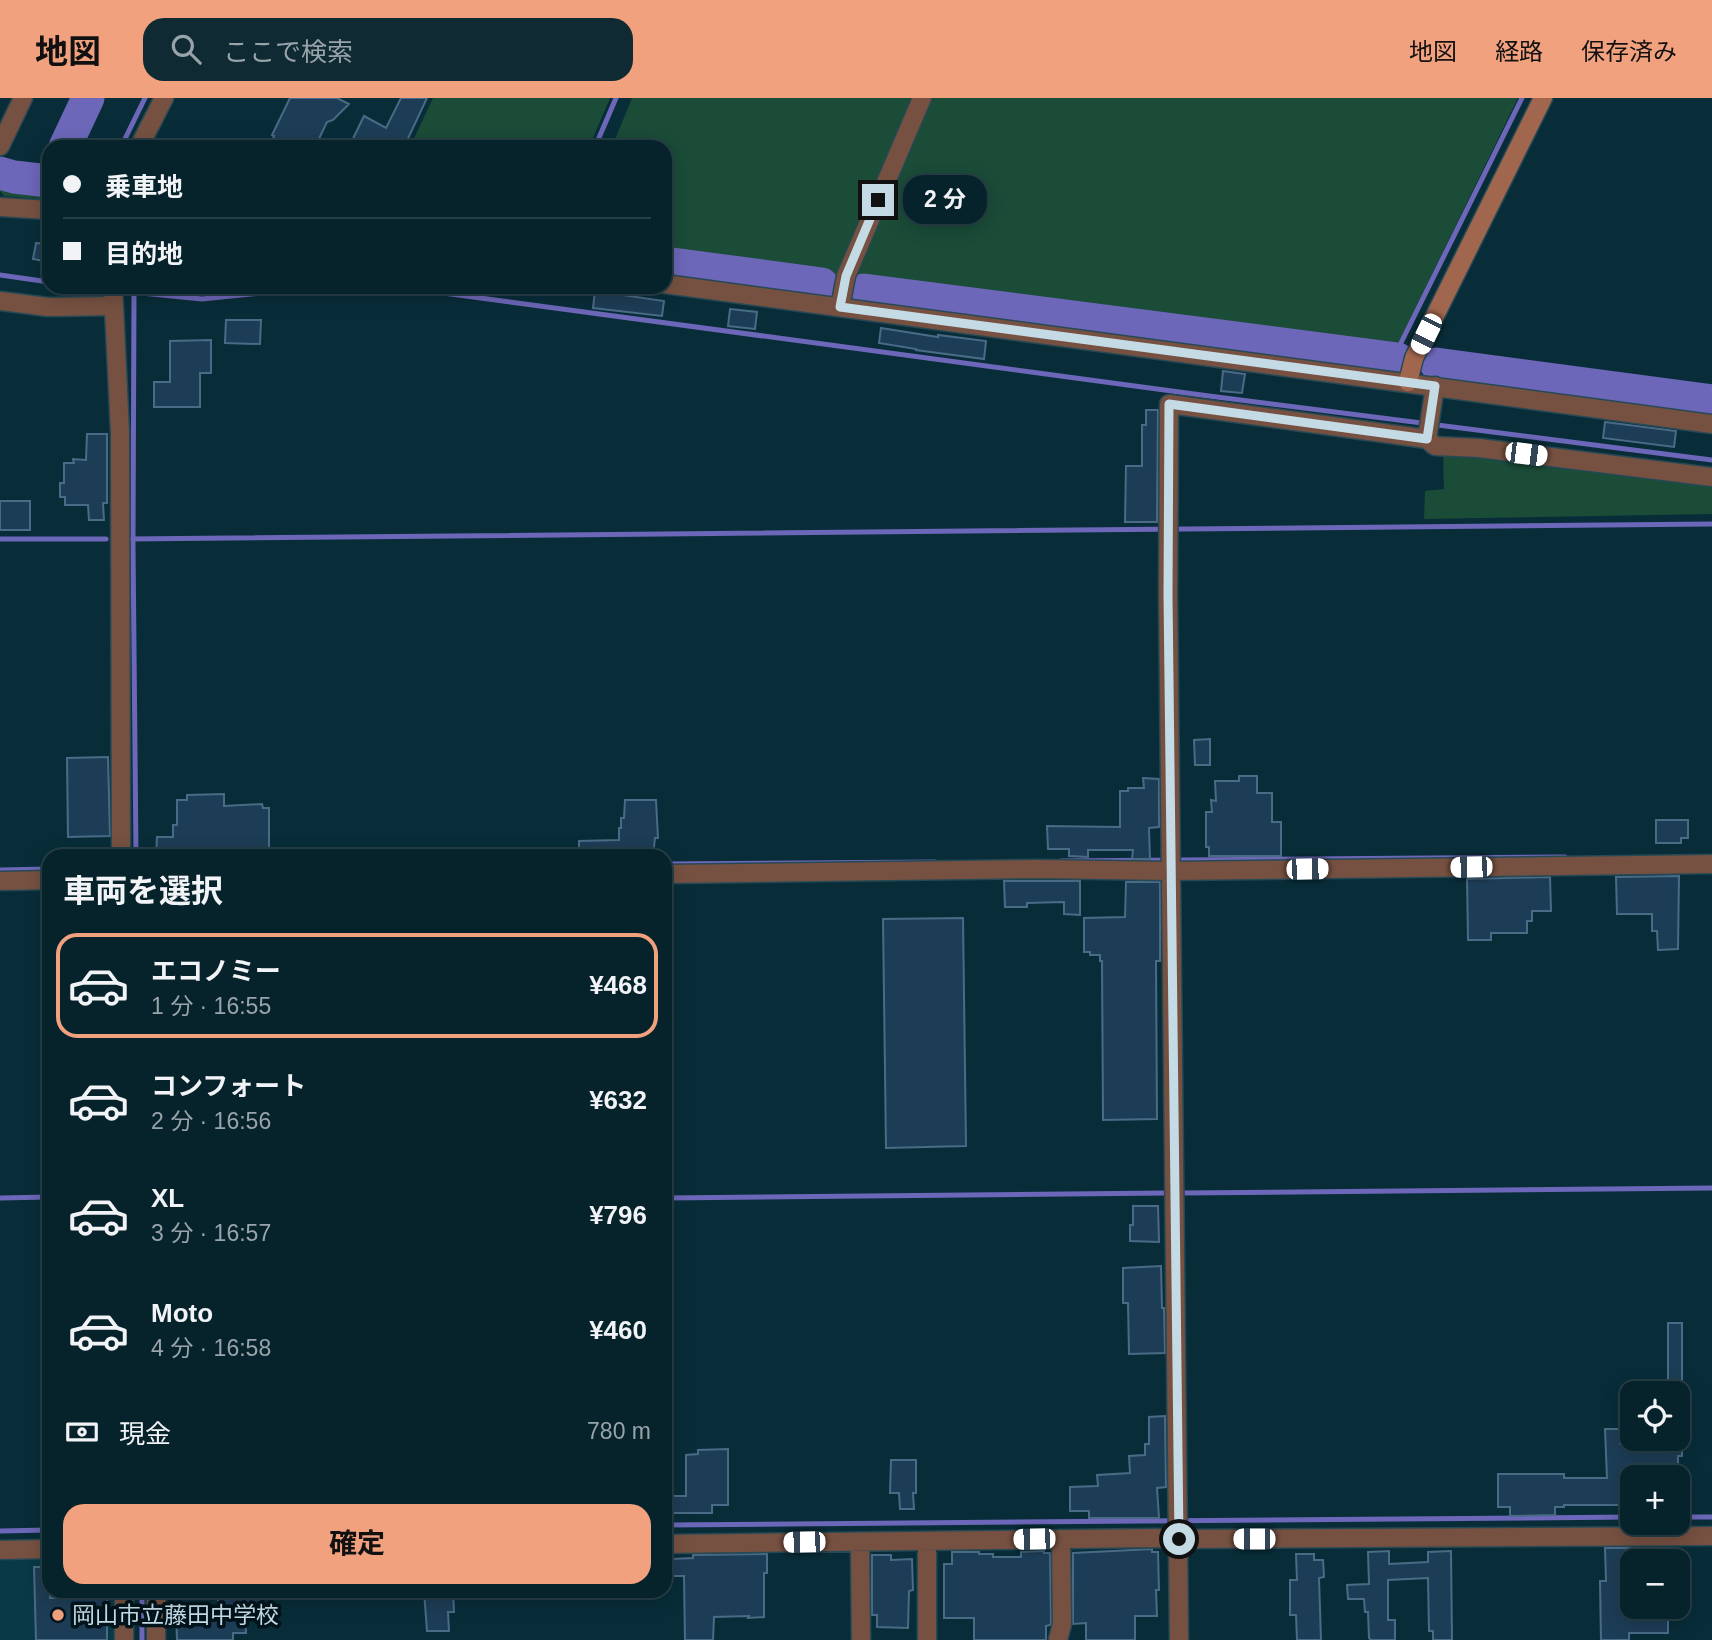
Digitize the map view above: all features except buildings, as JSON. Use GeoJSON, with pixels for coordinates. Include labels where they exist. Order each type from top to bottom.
{"type":"FeatureCollection","features":[{"type":"Feature","properties":{"kind":"street"},"geometry":{"type":"LineString","coordinates":[[0,146],[23,98]]}},
{"type":"Feature","properties":{"kind":"street"},"geometry":{"type":"LineString","coordinates":[[143,140],[164,98]]}},
{"type":"Feature","properties":{"kind":"street"},"geometry":{"type":"LineString","coordinates":[[840,307],[846,276],[922,98]]}},
{"type":"Feature","properties":{"kind":"street"},"geometry":{"type":"LineString","coordinates":[[1408,382],[1415,358],[1543,98]]}},
{"type":"Feature","properties":{"kind":"street"},"geometry":{"type":"LineString","coordinates":[[0,206],[42,209]]}},
{"type":"Feature","properties":{"kind":"street"},"geometry":{"type":"LineString","coordinates":[[672,285],[1712,424]]}},
{"type":"Feature","properties":{"kind":"street"},"geometry":{"type":"LineString","coordinates":[[0,301],[48,307],[113,297],[120,432],[121,849]]}},
{"type":"Feature","properties":{"kind":"street"},"geometry":{"type":"LineString","coordinates":[[1435,386],[1428,429],[1435,446],[1479,448],[1712,477]]}},
{"type":"Feature","properties":{"kind":"street"},"geometry":{"type":"LineString","coordinates":[[1179,1640],[1169,404],[1428,429]]}},
{"type":"Feature","properties":{"kind":"street"},"geometry":{"type":"LineString","coordinates":[[672,874],[1038,869],[1171,863],[1712,864]]}},
{"type":"Feature","properties":{"kind":"street"},"geometry":{"type":"LineString","coordinates":[[0,881],[42,880]]}},
{"type":"Feature","properties":{"kind":"street"},"geometry":{"type":"LineString","coordinates":[[672,1544],[1061,1539],[1178,1527],[1712,1535]]}},
{"type":"Feature","properties":{"kind":"street"},"geometry":{"type":"LineString","coordinates":[[1058,1640],[1062,1624],[1061,1539]]}},
{"type":"Feature","properties":{"kind":"street"},"geometry":{"type":"LineString","coordinates":[[927,1541],[927,1640]]}},
{"type":"Feature","properties":{"kind":"street"},"geometry":{"type":"LineString","coordinates":[[860,1542],[861,1640]]}},
{"type":"Feature","properties":{"kind":"street"},"geometry":{"type":"LineString","coordinates":[[0,1550],[42,1549]]}},
{"type":"Feature","properties":{"kind":"street"},"geometry":{"type":"LineString","coordinates":[[124,1598],[124,1640]]}},
{"type":"Feature","properties":{"kind":"street"},"geometry":{"type":"LineString","coordinates":[[156,1598],[156,1640]]}},
{"type":"Feature","properties":{"kind":"shaded area","name":"岡山市立藤田中学校"},"geometry":{"type":"Polygon","coordinates":[[[0,1556],[42,1556],[42,1598],[115,1598],[116,1640],[0,1640],[0,1556]]]}},
{"type":"Feature","properties":{"kind":"green space"},"geometry":{"type":"Polygon","coordinates":[[[433,98],[610,98],[592,140],[413,140],[433,98]]]}},
{"type":"Feature","properties":{"kind":"green space"},"geometry":{"type":"Polygon","coordinates":[[[632,98],[911,98],[836,277],[672,255],[672,140],[615,140],[632,98]]]}},
{"type":"Feature","properties":{"kind":"green space"},"geometry":{"type":"Polygon","coordinates":[[[928,98],[1518,98],[1394,352],[853,278],[928,98]]]}},
{"type":"Feature","properties":{"kind":"green space"},"geometry":{"type":"Polygon","coordinates":[[[0,180],[7,185],[42,190],[42,199],[4,196],[0,191],[0,180]]]}},
{"type":"Feature","properties":{"kind":"green space"},"geometry":{"type":"Polygon","coordinates":[[[1443,451],[1712,481],[1712,514],[1424,519],[1425,491],[1444,489],[1443,451]]]}},
{"type":"Feature","properties":{"kind":"waterway"},"geometry":{"type":"LineString","coordinates":[[68,140],[88,98]]}},
{"type":"Feature","properties":{"kind":"waterway"},"geometry":{"type":"LineString","coordinates":[[124,140],[145,98]]}},
{"type":"Feature","properties":{"kind":"waterway"},"geometry":{"type":"LineString","coordinates":[[598,140],[616,98]]}},
{"type":"Feature","properties":{"kind":"waterway"},"geometry":{"type":"LineString","coordinates":[[1393,359],[1522,98]]}},
{"type":"Feature","properties":{"kind":"waterway"},"geometry":{"type":"LineString","coordinates":[[0,173],[42,180]]}},
{"type":"Feature","properties":{"kind":"waterway"},"geometry":{"type":"LineString","coordinates":[[672,264],[822,284]]}},
{"type":"Feature","properties":{"kind":"waterway"},"geometry":{"type":"LineString","coordinates":[[0,275],[42,281]]}},
{"type":"Feature","properties":{"kind":"waterway"},"geometry":{"type":"LineString","coordinates":[[864,290],[1398,359]]}},
{"type":"Feature","properties":{"kind":"waterway"},"geometry":{"type":"LineString","coordinates":[[134,294],[136,849]]}},
{"type":"Feature","properties":{"kind":"waterway"},"geometry":{"type":"LineString","coordinates":[[152,294],[202,299],[251,294]]}},
{"type":"Feature","properties":{"kind":"waterway"},"geometry":{"type":"LineString","coordinates":[[451,294],[1209,396],[1712,460]]}},
{"type":"Feature","properties":{"kind":"waterway"},"geometry":{"type":"LineString","coordinates":[[1436,364],[1712,401]]}},
{"type":"Feature","properties":{"kind":"waterway"},"geometry":{"type":"LineString","coordinates":[[129,539],[1712,524]]}},
{"type":"Feature","properties":{"kind":"waterway"},"geometry":{"type":"LineString","coordinates":[[0,539],[106,539]]}},
{"type":"Feature","properties":{"kind":"waterway"},"geometry":{"type":"LineString","coordinates":[[1061,861],[1565,857]]}},
{"type":"Feature","properties":{"kind":"waterway"},"geometry":{"type":"LineString","coordinates":[[672,864],[935,862]]}},
{"type":"Feature","properties":{"kind":"waterway"},"geometry":{"type":"LineString","coordinates":[[0,870],[42,869]]}},
{"type":"Feature","properties":{"kind":"waterway"},"geometry":{"type":"LineString","coordinates":[[1181,1193],[1712,1188]]}},
{"type":"Feature","properties":{"kind":"waterway"},"geometry":{"type":"LineString","coordinates":[[672,1198],[1167,1193]]}},
{"type":"Feature","properties":{"kind":"waterway"},"geometry":{"type":"LineString","coordinates":[[0,1198],[42,1197]]}},
{"type":"Feature","properties":{"kind":"waterway"},"geometry":{"type":"LineString","coordinates":[[672,1525],[1620,1517]]}},
{"type":"Feature","properties":{"kind":"waterway"},"geometry":{"type":"LineString","coordinates":[[1690,1517],[1712,1517]]}},
{"type":"Feature","properties":{"kind":"waterway"},"geometry":{"type":"LineString","coordinates":[[0,1531],[42,1530]]}},
{"type":"Feature","properties":{"kind":"waterway"},"geometry":{"type":"LineString","coordinates":[[142,1598],[142,1640]]}},
{"type":"Feature","properties":{"kind":"place","name":"岡山市立藤田中学校"},"geometry":{"type":"Point","coordinates":[58,1615]}},
{"type":"Feature","properties":{"kind":"route"},"geometry":{"type":"LineString","coordinates":[[878,200],[846,276],[840,307],[1435,386],[1427,439],[1169,404],[1168,594],[1179,1539]]}}]}
